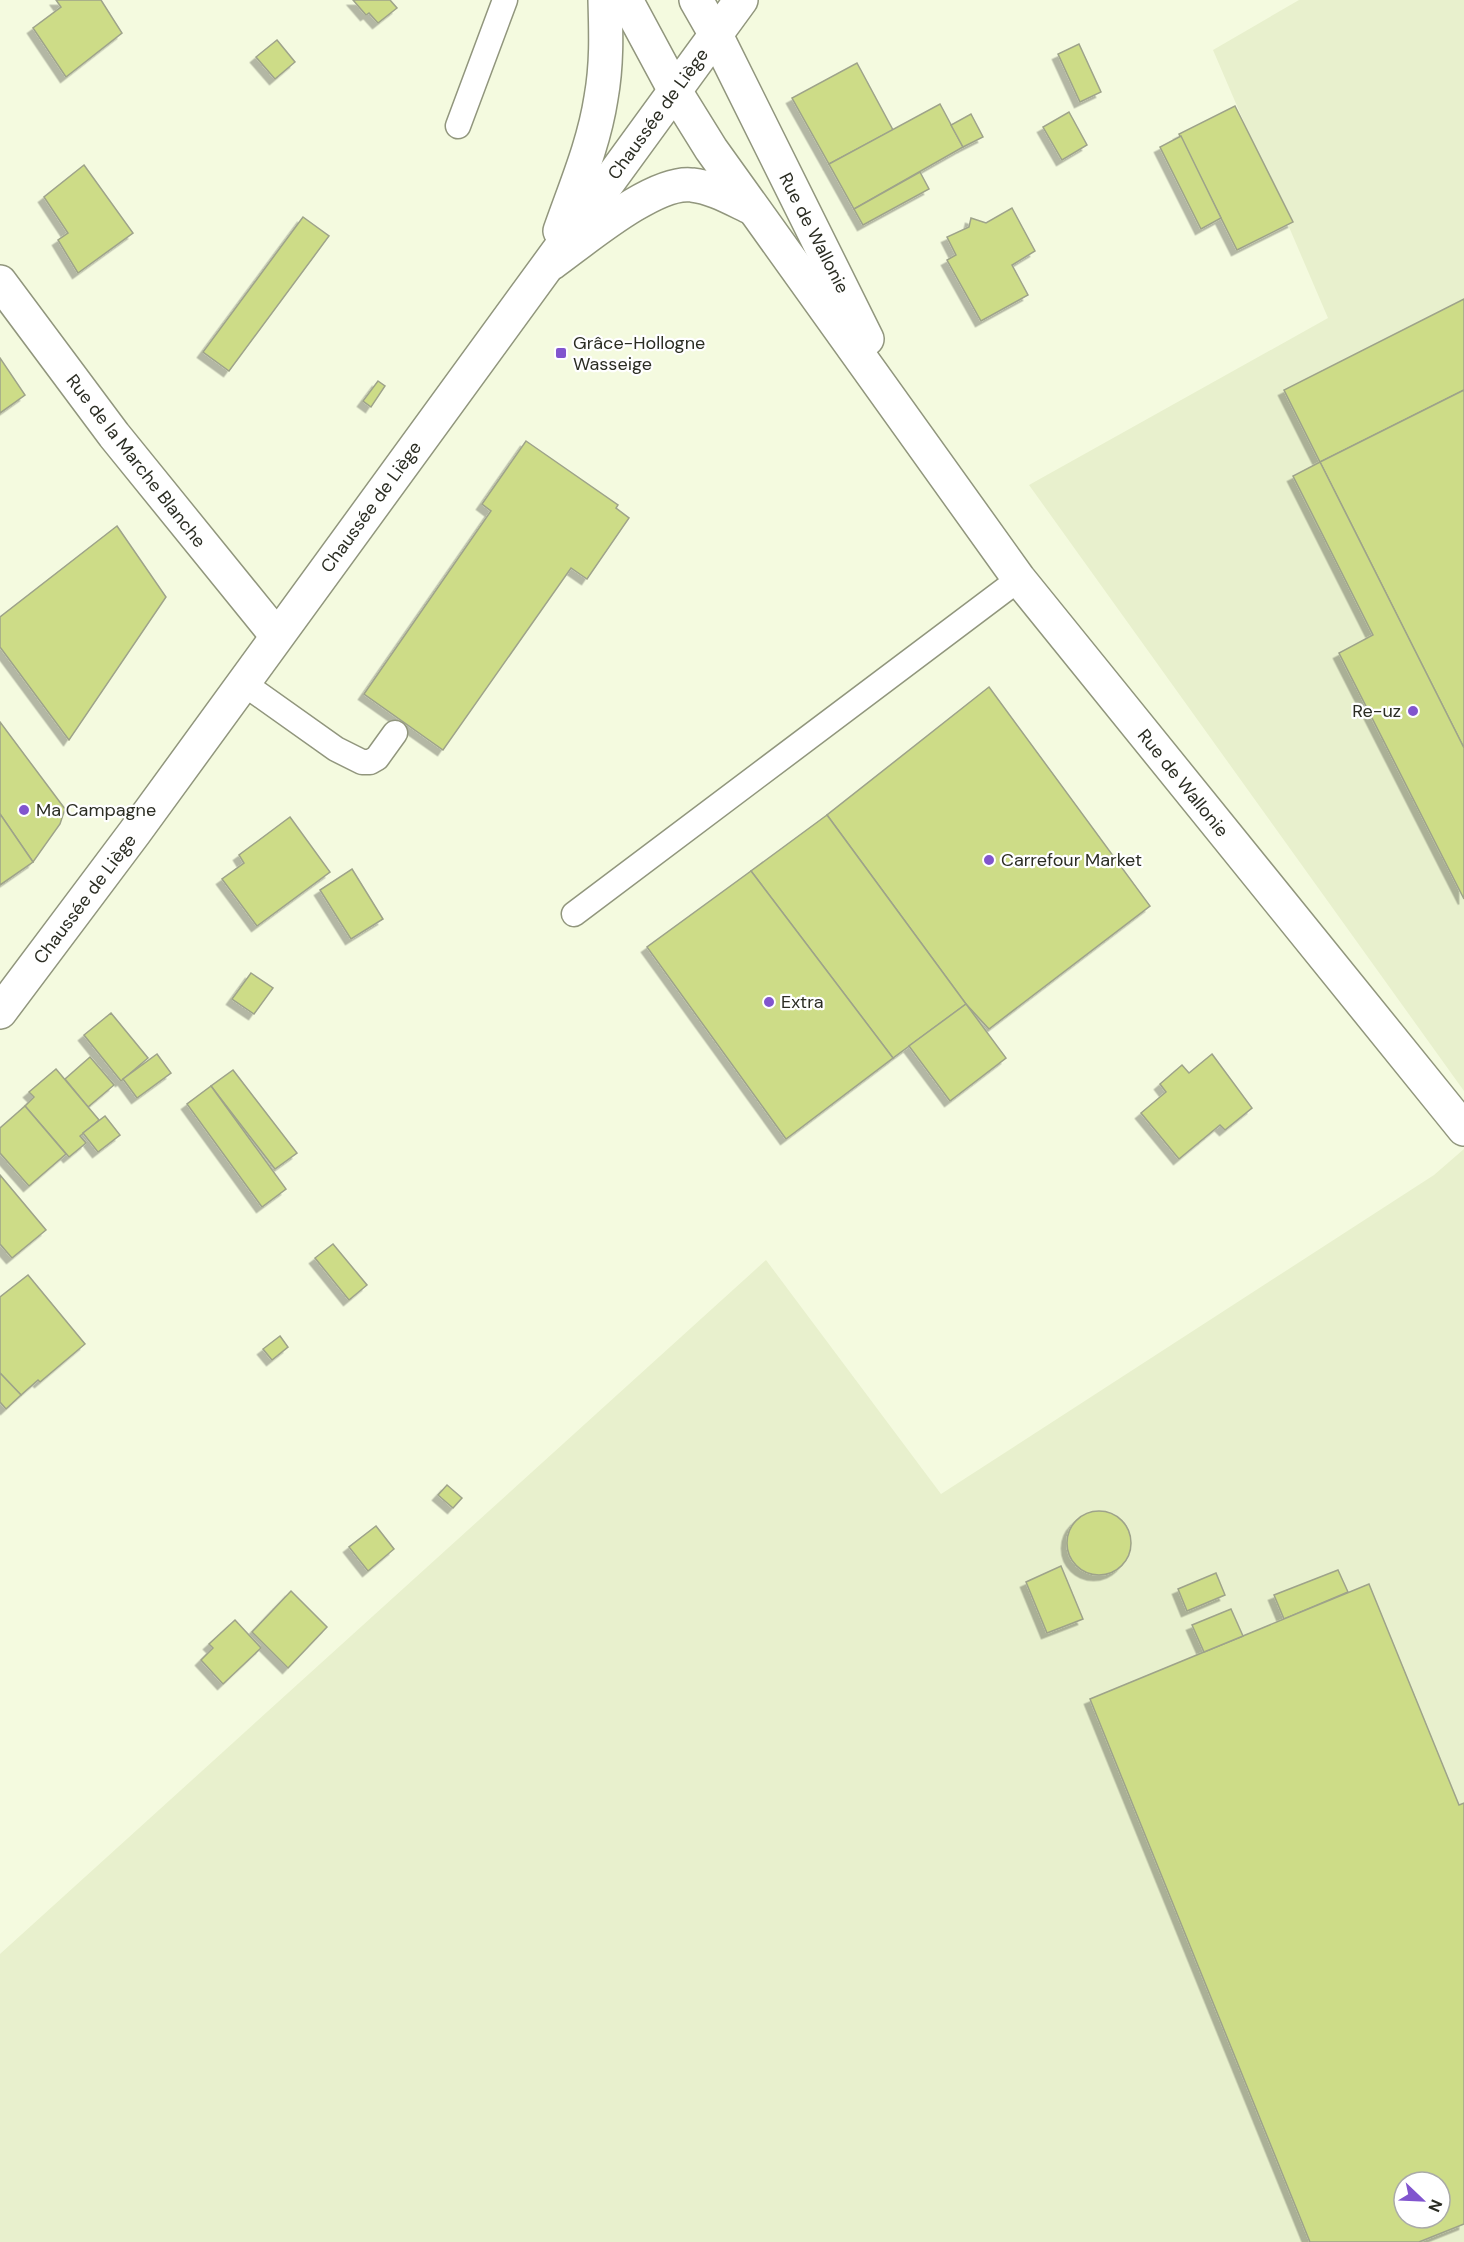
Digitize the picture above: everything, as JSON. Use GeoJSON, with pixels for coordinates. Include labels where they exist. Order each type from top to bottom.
{"type":"FeatureCollection","features":[{"type":"Feature","properties":{"kind":"street"},"geometry":{"type":"LineString","coordinates":[[547,267],[586,158],[601,100],[605,70],[605,0]]}},
{"type":"Feature","properties":{"kind":"street","name":"Rue de Wallonie"},"geometry":{"type":"LineString","coordinates":[[626,0],[675,91],[711,149],[1019,579],[1464,1129]]}},
{"type":"Feature","properties":{"kind":"street","name":"Rue de Wallonie"},"geometry":{"type":"LineString","coordinates":[[696,0],[716,35],[912,430]]}},
{"type":"Feature","properties":{"kind":"street","name":"Chaussée de Liège"},"geometry":{"type":"LineString","coordinates":[[0,1012],[741,0]]}},
{"type":"Feature","properties":{"kind":"street"},"geometry":{"type":"LineString","coordinates":[[547,267],[642,199],[684,184],[701,186],[754,209]]}},
{"type":"Feature","properties":{"kind":"street","name":"Rue de la Marche Blanche"},"geometry":{"type":"LineString","coordinates":[[0,282],[114,435],[277,636]]}},
{"type":"Feature","properties":{"kind":"lane"},"geometry":{"type":"LineString","coordinates":[[458,126],[505,0]]}},
{"type":"Feature","properties":{"kind":"lane"},"geometry":{"type":"LineString","coordinates":[[574,914],[1019,579]]}},
{"type":"Feature","properties":{"kind":"lane"},"geometry":{"type":"LineString","coordinates":[[243,683],[336,749],[362,762],[370,762],[377,758],[395,733]]}},
{"type":"Feature","properties":{"kind":"shaded area"},"geometry":{"type":"Polygon","coordinates":[[[1299,0],[1464,0],[1464,1091],[1029,485],[1328,318],[1213,50],[1299,0]]]}},
{"type":"Feature","properties":{"kind":"shaded area"},"geometry":{"type":"Polygon","coordinates":[[[1464,1149],[1464,2242],[0,2242],[0,1954],[766,1260],[941,1494],[1434,1175],[1464,1149]]]}},
{"type":"Feature","properties":{"kind":"building"},"geometry":{"type":"Polygon","coordinates":[[[56,0],[101,0],[122,33],[66,77],[33,28],[61,7],[56,0]]]}},
{"type":"Feature","properties":{"kind":"building"},"geometry":{"type":"Polygon","coordinates":[[[353,0],[390,0],[397,8],[378,23],[369,13],[366,15],[353,0]]]}},
{"type":"Feature","properties":{"kind":"building"},"geometry":{"type":"Polygon","coordinates":[[[277,40],[295,62],[275,79],[256,57],[277,40]]]}},
{"type":"Feature","properties":{"kind":"building"},"geometry":{"type":"Polygon","coordinates":[[[1079,44],[1101,92],[1080,102],[1058,54],[1079,44]]]}},
{"type":"Feature","properties":{"kind":"building"},"geometry":{"type":"Polygon","coordinates":[[[857,63],[893,130],[829,164],[792,98],[857,63]]]}},
{"type":"Feature","properties":{"kind":"building"},"geometry":{"type":"Polygon","coordinates":[[[940,104],[963,147],[854,209],[829,164],[940,104]]]}},
{"type":"Feature","properties":{"kind":"building"},"geometry":{"type":"Polygon","coordinates":[[[1235,106],[1293,222],[1237,250],[1179,134],[1235,106]]]}},
{"type":"Feature","properties":{"kind":"building"},"geometry":{"type":"Polygon","coordinates":[[[1069,112],[1087,145],[1062,160],[1043,127],[1069,112]]]}},
{"type":"Feature","properties":{"kind":"building"},"geometry":{"type":"Polygon","coordinates":[[[971,114],[983,137],[963,147],[951,125],[971,114]]]}},
{"type":"Feature","properties":{"kind":"building"},"geometry":{"type":"Polygon","coordinates":[[[1181,136],[1221,218],[1201,229],[1160,147],[1181,136]]]}},
{"type":"Feature","properties":{"kind":"building"},"geometry":{"type":"Polygon","coordinates":[[[84,165],[133,233],[78,273],[58,240],[68,233],[44,197],[84,165]]]}},
{"type":"Feature","properties":{"kind":"building"},"geometry":{"type":"Polygon","coordinates":[[[920,172],[929,189],[863,225],[854,209],[920,172]]]}},
{"type":"Feature","properties":{"kind":"building"},"geometry":{"type":"Polygon","coordinates":[[[1012,208],[1035,251],[1012,265],[1028,295],[981,321],[947,260],[956,255],[947,237],[969,227],[971,218],[986,223],[1012,208]]]}},
{"type":"Feature","properties":{"kind":"building"},"geometry":{"type":"Polygon","coordinates":[[[303,217],[329,236],[229,371],[203,352],[303,217]]]}},
{"type":"Feature","properties":{"kind":"building"},"geometry":{"type":"Polygon","coordinates":[[[1464,299],[1464,390],[1320,462],[1284,390],[1464,299]]]}},
{"type":"Feature","properties":{"kind":"building"},"geometry":{"type":"Polygon","coordinates":[[[0,358],[25,395],[0,413],[0,358]]]}},
{"type":"Feature","properties":{"kind":"building"},"geometry":{"type":"Polygon","coordinates":[[[378,381],[385,386],[371,407],[363,401],[378,381]]]}},
{"type":"Feature","properties":{"kind":"building"},"geometry":{"type":"Polygon","coordinates":[[[1464,390],[1464,748],[1320,462],[1464,390]]]}},
{"type":"Feature","properties":{"kind":"building"},"geometry":{"type":"Polygon","coordinates":[[[526,441],[618,505],[616,508],[629,518],[587,579],[571,568],[443,750],[364,694],[491,511],[482,504],[526,441]]]}},
{"type":"Feature","properties":{"kind":"building"},"geometry":{"type":"Polygon","coordinates":[[[1320,462],[1464,748],[1464,899],[1339,653],[1373,635],[1293,476],[1320,462]]]}},
{"type":"Feature","properties":{"kind":"building"},"geometry":{"type":"Polygon","coordinates":[[[117,526],[166,597],[69,740],[0,647],[0,617],[117,526]]]}},
{"type":"Feature","properties":{"kind":"building","name":"Carrefour Market"},"geometry":{"type":"Polygon","coordinates":[[[989,687],[1150,906],[989,1029],[966,1004],[827,815],[989,687]]]}},
{"type":"Feature","properties":{"kind":"building"},"geometry":{"type":"Polygon","coordinates":[[[0,722],[65,809],[60,824],[33,862],[0,814],[0,722]]]}},
{"type":"Feature","properties":{"kind":"building"},"geometry":{"type":"Polygon","coordinates":[[[0,814],[33,862],[0,885],[0,814]]]}},
{"type":"Feature","properties":{"kind":"building"},"geometry":{"type":"Polygon","coordinates":[[[827,815],[966,1004],[893,1058],[751,871],[827,815]]]}},
{"type":"Feature","properties":{"kind":"building"},"geometry":{"type":"Polygon","coordinates":[[[290,817],[330,872],[257,926],[222,879],[244,863],[239,855],[290,817]]]}},
{"type":"Feature","properties":{"kind":"building"},"geometry":{"type":"Polygon","coordinates":[[[352,869],[383,919],[351,939],[320,890],[352,869]]]}},
{"type":"Feature","properties":{"kind":"building","name":"Extra"},"geometry":{"type":"Polygon","coordinates":[[[751,871],[893,1058],[786,1139],[647,947],[751,871]]]}},
{"type":"Feature","properties":{"kind":"building"},"geometry":{"type":"Polygon","coordinates":[[[251,973],[273,988],[254,1014],[232,999],[251,973]]]}},
{"type":"Feature","properties":{"kind":"building"},"geometry":{"type":"Polygon","coordinates":[[[966,1004],[1006,1058],[950,1101],[909,1046],[966,1004]]]}},
{"type":"Feature","properties":{"kind":"building"},"geometry":{"type":"Polygon","coordinates":[[[111,1013],[148,1058],[121,1081],[84,1035],[111,1013]]]}},
{"type":"Feature","properties":{"kind":"building"},"geometry":{"type":"Polygon","coordinates":[[[157,1054],[171,1073],[137,1098],[123,1079],[157,1054]]]}},
{"type":"Feature","properties":{"kind":"building"},"geometry":{"type":"Polygon","coordinates":[[[1212,1054],[1252,1108],[1225,1130],[1220,1125],[1179,1159],[1141,1113],[1166,1092],[1160,1084],[1182,1065],[1189,1073],[1212,1054]]]}},
{"type":"Feature","properties":{"kind":"building"},"geometry":{"type":"Polygon","coordinates":[[[90,1057],[114,1085],[88,1107],[65,1079],[90,1057]]]}},
{"type":"Feature","properties":{"kind":"building"},"geometry":{"type":"Polygon","coordinates":[[[56,1069],[99,1120],[80,1136],[86,1143],[69,1157],[25,1106],[34,1097],[29,1092],[56,1069]]]}},
{"type":"Feature","properties":{"kind":"building"},"geometry":{"type":"Polygon","coordinates":[[[233,1070],[297,1153],[275,1169],[211,1086],[233,1070]]]}},
{"type":"Feature","properties":{"kind":"building"},"geometry":{"type":"Polygon","coordinates":[[[211,1086],[286,1189],[262,1207],[187,1104],[211,1086]]]}},
{"type":"Feature","properties":{"kind":"building"},"geometry":{"type":"Polygon","coordinates":[[[25,1106],[66,1154],[29,1186],[0,1153],[0,1128],[25,1106]]]}},
{"type":"Feature","properties":{"kind":"building"},"geometry":{"type":"Polygon","coordinates":[[[105,1116],[120,1135],[98,1152],[83,1133],[105,1116]]]}},
{"type":"Feature","properties":{"kind":"building"},"geometry":{"type":"Polygon","coordinates":[[[0,1175],[46,1230],[12,1258],[0,1244],[0,1175]]]}},
{"type":"Feature","properties":{"kind":"building"},"geometry":{"type":"Polygon","coordinates":[[[333,1244],[367,1285],[349,1300],[315,1258],[333,1244]]]}},
{"type":"Feature","properties":{"kind":"building"},"geometry":{"type":"Polygon","coordinates":[[[28,1275],[85,1344],[21,1395],[0,1373],[0,1297],[28,1275]]]}},
{"type":"Feature","properties":{"kind":"building"},"geometry":{"type":"Polygon","coordinates":[[[280,1336],[288,1347],[272,1360],[263,1349],[280,1336]]]}},
{"type":"Feature","properties":{"kind":"building"},"geometry":{"type":"Polygon","coordinates":[[[0,1373],[21,1395],[6,1409],[0,1402],[0,1373]]]}},
{"type":"Feature","properties":{"kind":"building"},"geometry":{"type":"Polygon","coordinates":[[[447,1485],[462,1498],[453,1508],[438,1495],[447,1485]]]}},
{"type":"Feature","properties":{"kind":"building"},"geometry":{"type":"Polygon","coordinates":[[[1093,1511],[1105,1511],[1122,1520],[1129,1531],[1131,1543],[1129,1555],[1122,1566],[1105,1575],[1093,1575],[1081,1570],[1072,1561],[1067,1549],[1067,1537],[1072,1525],[1081,1516],[1093,1511]]]}},
{"type":"Feature","properties":{"kind":"building"},"geometry":{"type":"Polygon","coordinates":[[[376,1526],[394,1549],[368,1571],[349,1547],[376,1526]]]}},
{"type":"Feature","properties":{"kind":"building"},"geometry":{"type":"Polygon","coordinates":[[[1061,1566],[1083,1619],[1047,1633],[1026,1582],[1061,1566]]]}},
{"type":"Feature","properties":{"kind":"building"},"geometry":{"type":"Polygon","coordinates":[[[1338,1570],[1348,1592],[1284,1619],[1274,1595],[1338,1570]]]}},
{"type":"Feature","properties":{"kind":"building"},"geometry":{"type":"Polygon","coordinates":[[[1216,1573],[1225,1595],[1187,1611],[1178,1589],[1216,1573]]]}},
{"type":"Feature","properties":{"kind":"building"},"geometry":{"type":"Polygon","coordinates":[[[1369,1584],[1459,1805],[1464,1803],[1464,2224],[1452,2229],[1452,2170],[1392,2170],[1392,2230],[1449,2230],[1419,2242],[1310,2242],[1090,1699],[1369,1584]]]}},
{"type":"Feature","properties":{"kind":"building"},"geometry":{"type":"Polygon","coordinates":[[[291,1591],[327,1627],[288,1668],[252,1632],[291,1591]]]}},
{"type":"Feature","properties":{"kind":"building"},"geometry":{"type":"Polygon","coordinates":[[[1231,1609],[1243,1636],[1204,1652],[1192,1625],[1231,1609]]]}},
{"type":"Feature","properties":{"kind":"building"},"geometry":{"type":"Polygon","coordinates":[[[235,1620],[261,1648],[223,1684],[201,1660],[213,1648],[209,1644],[235,1620]]]}},
{"type":"Feature","properties":{"kind":"place","name":"Grâce-Hollogne Wasseige"},"geometry":{"type":"Point","coordinates":[561,353]}},
{"type":"Feature","properties":{"kind":"place","name":"Re-uz"},"geometry":{"type":"Point","coordinates":[1413,711]}},
{"type":"Feature","properties":{"kind":"place","name":"Ma Campagne"},"geometry":{"type":"Point","coordinates":[24,810]}},
{"type":"Feature","properties":{"kind":"place","name":"Carrefour Market"},"geometry":{"type":"Point","coordinates":[989,860]}},
{"type":"Feature","properties":{"kind":"place","name":"Extra"},"geometry":{"type":"Point","coordinates":[769,1002]}}]}
